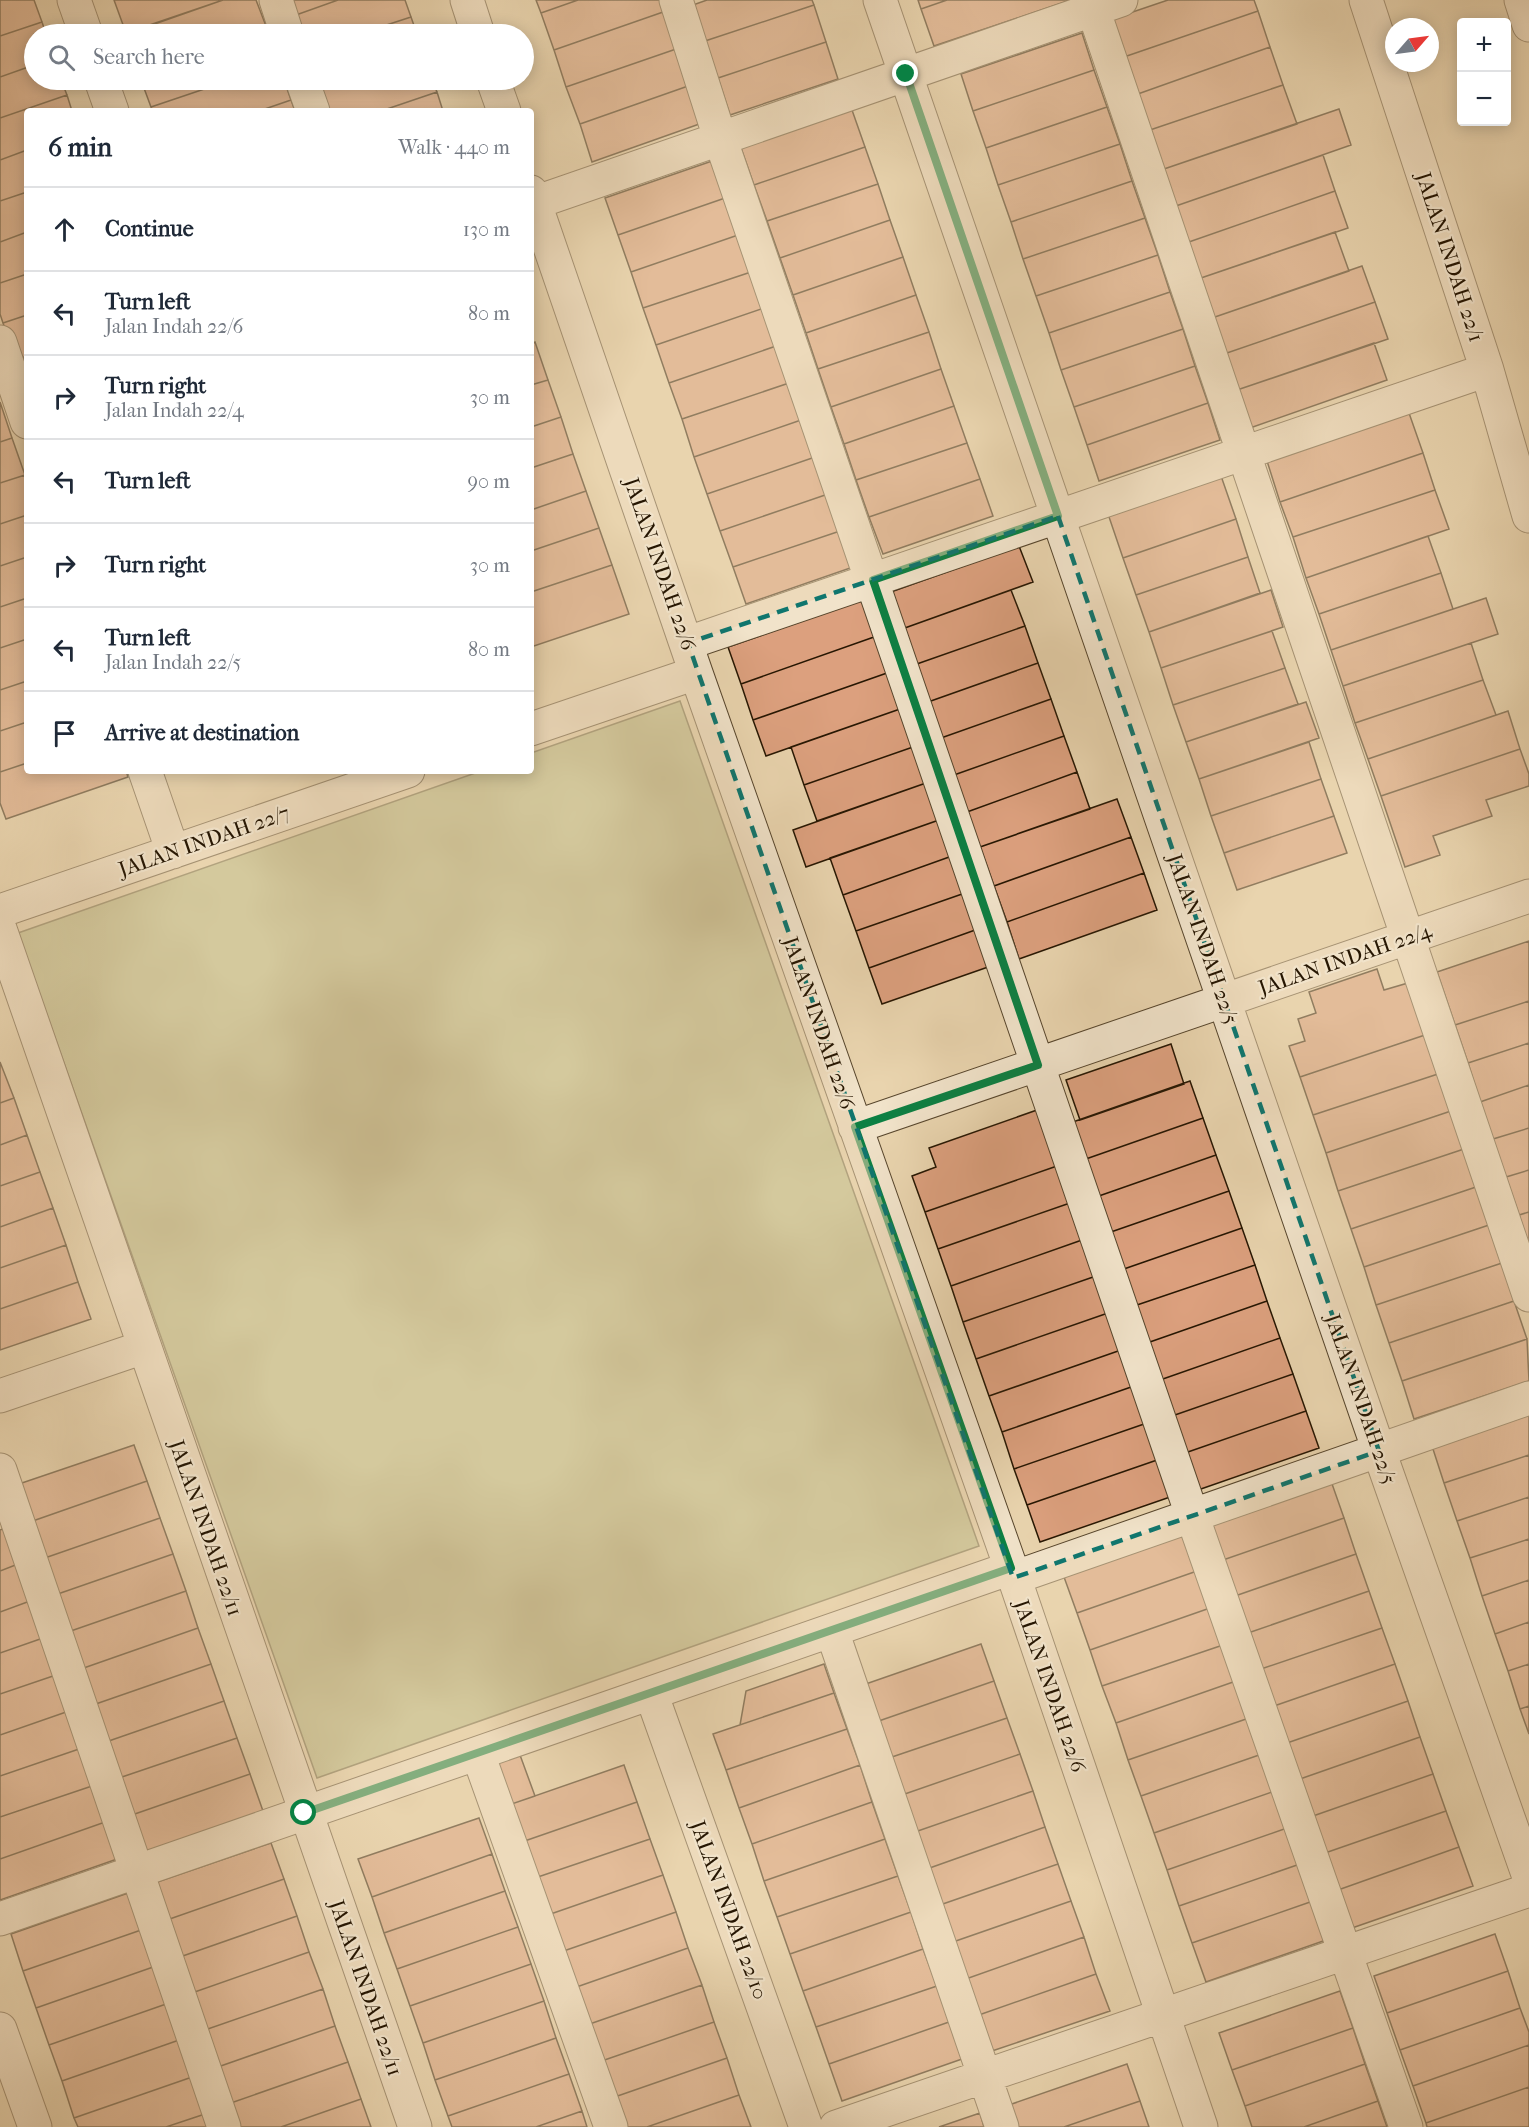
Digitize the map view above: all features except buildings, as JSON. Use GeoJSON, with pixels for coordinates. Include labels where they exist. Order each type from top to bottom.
{"type":"FeatureCollection","features":[{"type":"Feature","properties":{"kind":"street"},"geometry":{"type":"LineString","coordinates":[[74,0],[82,24]]}},
{"type":"Feature","properties":{"kind":"street"},"geometry":{"type":"LineString","coordinates":[[276,0],[284,24]]}},
{"type":"Feature","properties":{"kind":"street"},"geometry":{"type":"LineString","coordinates":[[467,0],[475,24]]}},
{"type":"Feature","properties":{"kind":"street"},"geometry":{"type":"LineString","coordinates":[[676,0],[720,138],[1192,1515],[1406,2127]]}},
{"type":"Feature","properties":{"kind":"street","name":"JALAN INDAH 22/5"},"geometry":{"type":"LineString","coordinates":[[880,0],[1379,1450],[1529,1878]]}},
{"type":"Feature","properties":{"kind":"street","name":"JALAN INDAH 22/1"},"geometry":{"type":"LineString","coordinates":[[1366,0],[1487,370],[1529,516]]}},
{"type":"Feature","properties":{"kind":"street"},"geometry":{"type":"LineString","coordinates":[[1521,0],[1529,25]]}},
{"type":"Feature","properties":{"kind":"street"},"geometry":{"type":"LineString","coordinates":[[534,199],[906,74],[1102,3],[1244,453],[1529,1295]]}},
{"type":"Feature","properties":{"kind":"street"},"geometry":{"type":"LineString","coordinates":[[105,90],[111,108]]}},
{"type":"Feature","properties":{"kind":"street"},"geometry":{"type":"LineString","coordinates":[[306,90],[312,108]]}},
{"type":"Feature","properties":{"kind":"street"},"geometry":{"type":"LineString","coordinates":[[497,90],[503,108]]}},
{"type":"Feature","properties":{"kind":"street","name":"JALAN INDAH 22/6"},"geometry":{"type":"LineString","coordinates":[[534,206],[1012,1573],[1201,2127]]}},
{"type":"Feature","properties":{"kind":"street"},"geometry":{"type":"LineString","coordinates":[[0,342],[24,413]]}},
{"type":"Feature","properties":{"kind":"street"},"geometry":{"type":"LineString","coordinates":[[534,728],[873,580],[1487,370]]}},
{"type":"Feature","properties":{"kind":"street"},"geometry":{"type":"LineString","coordinates":[[146,774],[173,852]]}},
{"type":"Feature","properties":{"kind":"street","name":"JALAN INDAH 22/7"},"geometry":{"type":"LineString","coordinates":[[0,911],[173,852],[341,782],[390,774]]}},
{"type":"Feature","properties":{"kind":"street","name":"JALAN INDAH 22/4"},"geometry":{"type":"LineString","coordinates":[[855,1127],[1529,896]]}},
{"type":"Feature","properties":{"kind":"street","name":"JALAN INDAH 22/11"},"geometry":{"type":"LineString","coordinates":[[0,929],[304,1813],[415,2127]]}},
{"type":"Feature","properties":{"kind":"street"},"geometry":{"type":"LineString","coordinates":[[0,1396],[144,1347]]}},
{"type":"Feature","properties":{"kind":"street"},"geometry":{"type":"LineString","coordinates":[[0,1919],[832,1631],[1192,1515],[1529,1398]]}},
{"type":"Feature","properties":{"kind":"street"},"geometry":{"type":"LineString","coordinates":[[0,1470],[139,1871],[224,2127]]}},
{"type":"Feature","properties":{"kind":"street"},"geometry":{"type":"LineString","coordinates":[[832,1631],[1002,2127]]}},
{"type":"Feature","properties":{"kind":"street","name":"JALAN INDAH 22/10"},"geometry":{"type":"LineString","coordinates":[[651,1694],[806,2127]]}},
{"type":"Feature","properties":{"kind":"street"},"geometry":{"type":"LineString","coordinates":[[478,1754],[610,2127]]}},
{"type":"Feature","properties":{"kind":"street"},"geometry":{"type":"LineString","coordinates":[[836,2127],[1529,1890]]}},
{"type":"Feature","properties":{"kind":"street"},"geometry":{"type":"LineString","coordinates":[[0,2029],[34,2127]]}},
{"type":"Feature","properties":{"kind":"highlighted area"},"geometry":{"type":"Polygon","coordinates":[[[1058,516],[1379,1451],[1013,1578],[688,643],[1058,516]]]}},
{"type":"Feature","properties":{"kind":"green space"},"geometry":{"type":"Polygon","coordinates":[[[680,701],[979,1546],[317,1778],[18,933],[472,774],[534,774],[534,752],[680,701]]]}},
{"type":"Feature","properties":{"kind":"route"},"geometry":{"type":"LineString","coordinates":[[304,1813],[1011,1568],[855,1127],[1038,1065],[873,580],[1058,516],[906,74]]}}]}
